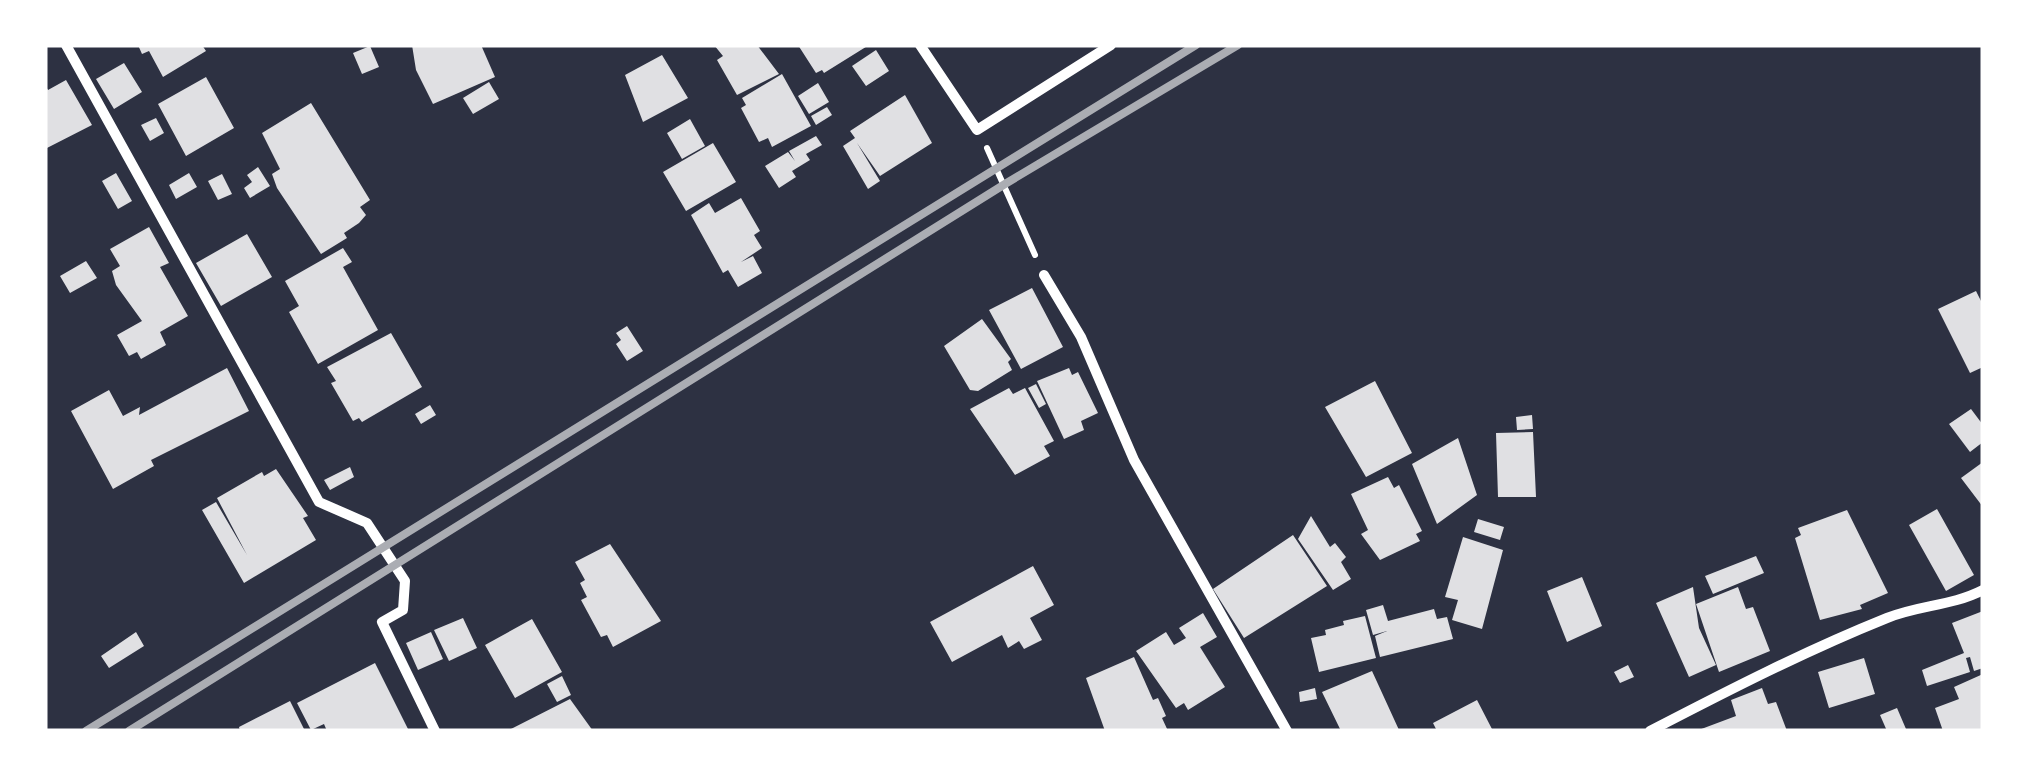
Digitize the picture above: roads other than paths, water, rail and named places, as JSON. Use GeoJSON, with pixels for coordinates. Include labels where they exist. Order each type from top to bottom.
{"type":"FeatureCollection","features":[{"type":"Feature","properties":{"kind":"street"},"geometry":{"type":"LineString","coordinates":[[66,45],[319,502],[366,523],[405,581],[402,610],[382,622],[435,731]]}},
{"type":"Feature","properties":{"kind":"street"},"geometry":{"type":"LineString","coordinates":[[920,45],[977,130],[1111,45]]}},
{"type":"Feature","properties":{"kind":"street"},"geometry":{"type":"LineString","coordinates":[[1044,275],[1081,338],[1134,460],[1287,731]]}},
{"type":"Feature","properties":{"kind":"street"},"geometry":{"type":"LineString","coordinates":[[1650,731],[1800,653],[1900,612],[1961,601],[1983,590]]}},
{"type":"Feature","properties":{"kind":"railway"},"geometry":{"type":"LineString","coordinates":[[86,731],[1196,45]]}},
{"type":"Feature","properties":{"kind":"railway"},"geometry":{"type":"LineString","coordinates":[[129,731],[1005,184],[1238,45]]}}]}
